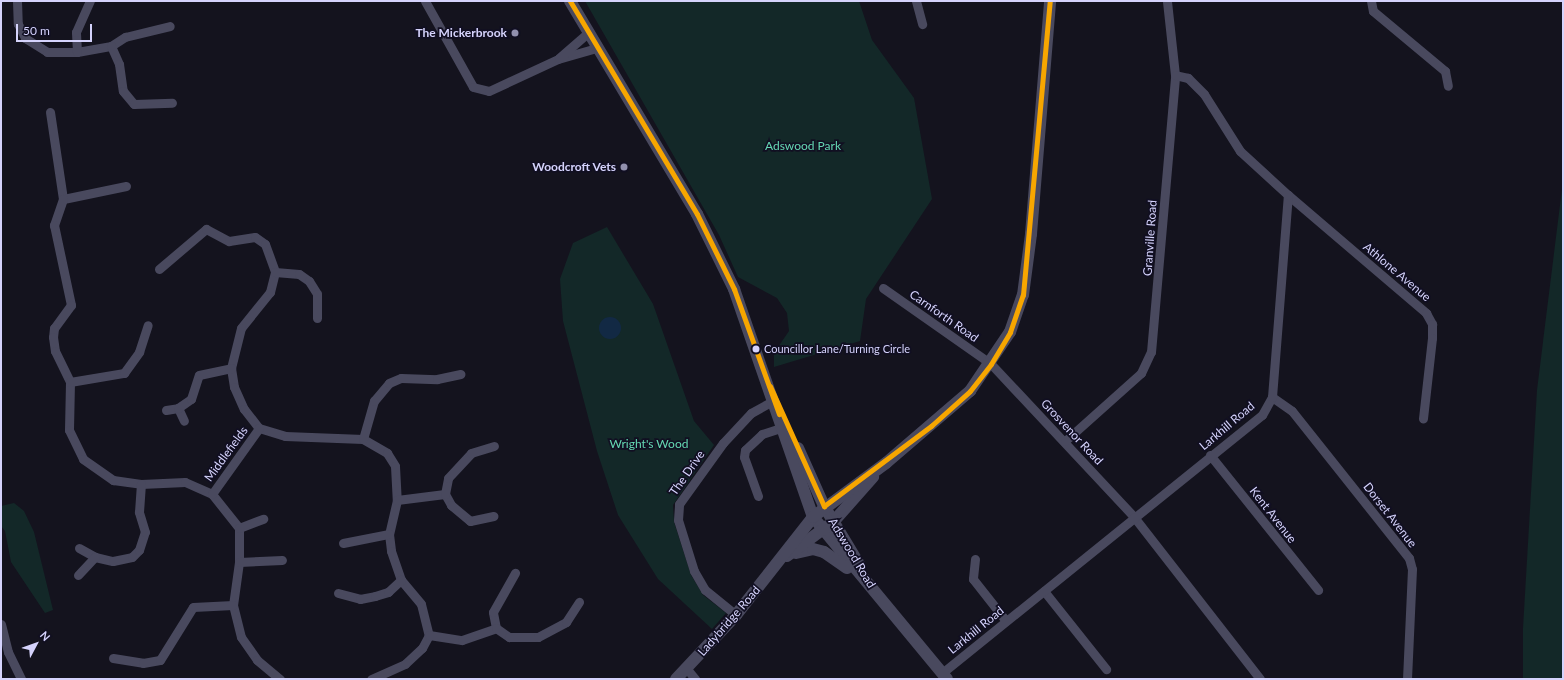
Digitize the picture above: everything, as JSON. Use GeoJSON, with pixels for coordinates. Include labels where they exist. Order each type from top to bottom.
{"type":"FeatureCollection","features":[{"type":"Feature","properties":{"kind":"street"},"geometry":{"type":"LineString","coordinates":[[17,1],[18,24],[25,38],[47,52],[77,52],[111,46],[125,37],[170,26]]}},
{"type":"Feature","properties":{"kind":"street"},"geometry":{"type":"LineString","coordinates":[[77,52],[76,32],[90,1]]}},
{"type":"Feature","properties":{"kind":"street"},"geometry":{"type":"LineString","coordinates":[[425,1],[473,87],[489,91],[558,59],[596,48]]}},
{"type":"Feature","properties":{"kind":"street"},"geometry":{"type":"LineString","coordinates":[[570,1],[587,34],[697,214],[734,289],[770,386],[813,517]]}},
{"type":"Feature","properties":{"kind":"street"},"geometry":{"type":"LineString","coordinates":[[916,1],[922,24]]}},
{"type":"Feature","properties":{"kind":"street"},"geometry":{"type":"LineString","coordinates":[[886,463],[970,391],[991,364],[1010,332],[1023,294],[1031,234],[1050,1]]}},
{"type":"Feature","properties":{"kind":"street","name":"Granville Road"},"geometry":{"type":"LineString","coordinates":[[1065,441],[1141,373],[1151,352],[1175,75],[1167,1]]}},
{"type":"Feature","properties":{"kind":"street"},"geometry":{"type":"LineString","coordinates":[[1371,1],[1373,11],[1445,71],[1448,86]]}},
{"type":"Feature","properties":{"kind":"street"},"geometry":{"type":"LineString","coordinates":[[558,59],[587,34]]}},
{"type":"Feature","properties":{"kind":"street"},"geometry":{"type":"LineString","coordinates":[[111,46],[123,91],[134,104],[172,103]]}},
{"type":"Feature","properties":{"kind":"street"},"geometry":{"type":"LineString","coordinates":[[1175,75],[1188,78],[1199,89],[1240,151],[1288,196]]}},
{"type":"Feature","properties":{"kind":"street"},"geometry":{"type":"LineString","coordinates":[[50,112],[63,200],[54,225],[72,305],[54,328],[53,337],[55,351],[70,382],[69,430],[83,459],[113,480],[141,484],[185,482],[212,494],[238,528],[239,562],[233,605],[248,649],[276,678]]}},
{"type":"Feature","properties":{"kind":"street"},"geometry":{"type":"LineString","coordinates":[[63,200],[126,186]]}},
{"type":"Feature","properties":{"kind":"street","name":"Larkhill Road"},"geometry":{"type":"LineString","coordinates":[[944,676],[1006,621],[1262,414],[1272,397],[1288,196]]}},
{"type":"Feature","properties":{"kind":"street","name":"Athlone Avenue"},"geometry":{"type":"LineString","coordinates":[[1288,196],[1426,313],[1432,324],[1432,338],[1422,418]]}},
{"type":"Feature","properties":{"kind":"street"},"geometry":{"type":"LineString","coordinates":[[159,268],[206,229],[229,241],[255,237],[264,244],[275,272],[270,292],[241,328],[231,368],[236,392],[259,428],[285,436],[363,439],[387,453],[394,466],[397,500],[390,534],[401,580],[421,604],[429,635],[422,648],[405,664],[371,679]]}},
{"type":"Feature","properties":{"kind":"street"},"geometry":{"type":"LineString","coordinates":[[275,272],[299,274],[309,281],[317,294],[317,318]]}},
{"type":"Feature","properties":{"kind":"street","name":"Carnforth Road"},"geometry":{"type":"LineString","coordinates":[[883,288],[991,364]]}},
{"type":"Feature","properties":{"kind":"street"},"geometry":{"type":"LineString","coordinates":[[70,382],[124,373],[139,352],[148,326]]}},
{"type":"Feature","properties":{"kind":"street","name":"Grosvenor Road"},"geometry":{"type":"LineString","coordinates":[[991,364],[1065,441],[1134,517]]}},
{"type":"Feature","properties":{"kind":"street"},"geometry":{"type":"LineString","coordinates":[[166,410],[178,408],[191,399],[199,375],[231,368]]}},
{"type":"Feature","properties":{"kind":"street"},"geometry":{"type":"LineString","coordinates":[[363,439],[374,400],[389,383],[401,378],[437,379],[460,374]]}},
{"type":"Feature","properties":{"kind":"street","name":"Adswood Road"},"geometry":{"type":"LineString","coordinates":[[770,386],[824,506],[880,600]]}},
{"type":"Feature","properties":{"kind":"street","name":"Dorset Avenue"},"geometry":{"type":"LineString","coordinates":[[1272,397],[1292,411],[1409,558],[1412,568],[1406,679]]}},
{"type":"Feature","properties":{"kind":"street","name":"The Drive"},"geometry":{"type":"LineString","coordinates":[[736,615],[705,590],[694,571],[678,520],[678,504],[723,443],[751,413],[774,400]]}},
{"type":"Feature","properties":{"kind":"street"},"geometry":{"type":"LineString","coordinates":[[178,408],[184,421]]}},
{"type":"Feature","properties":{"kind":"street"},"geometry":{"type":"LineString","coordinates":[[758,496],[744,457],[745,450],[758,436],[783,426]]}},
{"type":"Feature","properties":{"kind":"street","name":"Middlefields"},"geometry":{"type":"LineString","coordinates":[[212,494],[259,428]]}},
{"type":"Feature","properties":{"kind":"street"},"geometry":{"type":"LineString","coordinates":[[493,516],[470,520],[451,505],[444,494],[448,478],[471,453],[494,446]]}},
{"type":"Feature","properties":{"kind":"street","name":"Kent Avenue"},"geometry":{"type":"LineString","coordinates":[[1210,455],[1318,590]]}},
{"type":"Feature","properties":{"kind":"street","name":"Ladybridge Road"},"geometry":{"type":"LineString","coordinates":[[676,679],[736,615],[813,517],[824,506],[886,463]]}},
{"type":"Feature","properties":{"kind":"street","name":"Ladybridge Road"},"geometry":{"type":"LineString","coordinates":[[779,561],[824,530],[834,521],[886,463]]}},
{"type":"Feature","properties":{"kind":"street"},"geometry":{"type":"LineString","coordinates":[[79,548],[95,557],[113,561],[132,557],[144,542],[139,512],[141,484]]}},
{"type":"Feature","properties":{"kind":"street"},"geometry":{"type":"LineString","coordinates":[[397,500],[444,494]]}},
{"type":"Feature","properties":{"kind":"street","name":"Adswood Road"},"geometry":{"type":"LineString","coordinates":[[813,517],[944,676]]}},
{"type":"Feature","properties":{"kind":"street"},"geometry":{"type":"LineString","coordinates":[[1134,517],[1260,679]]}},
{"type":"Feature","properties":{"kind":"street"},"geometry":{"type":"LineString","coordinates":[[238,528],[263,519]]}},
{"type":"Feature","properties":{"kind":"street"},"geometry":{"type":"LineString","coordinates":[[343,543],[390,534]]}},
{"type":"Feature","properties":{"kind":"street","name":"Adswood Road"},"geometry":{"type":"LineString","coordinates":[[779,561],[801,551],[824,552],[838,560],[880,600]]}},
{"type":"Feature","properties":{"kind":"street"},"geometry":{"type":"LineString","coordinates":[[78,575],[95,557]]}},
{"type":"Feature","properties":{"kind":"street"},"geometry":{"type":"LineString","coordinates":[[975,559],[973,579],[1006,621]]}},
{"type":"Feature","properties":{"kind":"street"},"geometry":{"type":"LineString","coordinates":[[239,562],[282,560]]}},
{"type":"Feature","properties":{"kind":"street"},"geometry":{"type":"LineString","coordinates":[[516,573],[493,612],[496,628],[509,637],[538,637],[566,622],[579,602]]}},
{"type":"Feature","properties":{"kind":"street"},"geometry":{"type":"LineString","coordinates":[[338,593],[360,599],[375,596],[388,592],[401,580]]}},
{"type":"Feature","properties":{"kind":"street"},"geometry":{"type":"LineString","coordinates":[[1044,591],[1106,669]]}},
{"type":"Feature","properties":{"kind":"street"},"geometry":{"type":"LineString","coordinates":[[113,658],[143,663],[160,660],[193,607],[233,605]]}},
{"type":"Feature","properties":{"kind":"street"},"geometry":{"type":"LineString","coordinates":[[1,624],[8,652],[21,679]]}},
{"type":"Feature","properties":{"kind":"street"},"geometry":{"type":"LineString","coordinates":[[429,635],[462,640],[496,628]]}},
{"type":"Feature","properties":{"kind":"street"},"geometry":{"type":"LineString","coordinates":[[687,669],[695,679]]}},
{"type":"Feature","properties":{"kind":"green space","name":"Adswood Park"},"geometry":{"type":"Polygon","coordinates":[[[585,1],[859,1],[872,40],[914,98],[932,199],[866,299],[860,341],[774,367],[774,353],[789,331],[787,313],[777,298],[738,277],[719,235],[585,1]]]}},
{"type":"Feature","properties":{"kind":"green space"},"geometry":{"type":"Polygon","coordinates":[[[1563,181],[1563,679],[1523,679],[1523,628],[1537,390],[1563,181]]]}},
{"type":"Feature","properties":{"kind":"green space","name":"Wright's Wood"},"geometry":{"type":"Polygon","coordinates":[[[607,227],[653,304],[694,421],[714,445],[673,505],[674,522],[691,575],[703,595],[726,613],[712,629],[658,579],[618,515],[597,451],[563,321],[560,279],[573,243],[607,227]]]}},
{"type":"Feature","properties":{"kind":"green space"},"geometry":{"type":"Polygon","coordinates":[[[14,503],[24,511],[34,532],[53,610],[45,613],[11,562],[5,531],[1,526],[1,506],[14,503]]]}},
{"type":"Feature","properties":{"kind":"water"},"geometry":{"type":"Polygon","coordinates":[[[610,317],[618,320],[621,328],[618,336],[610,339],[602,336],[599,328],[602,320],[610,317]]]}},
{"type":"Feature","properties":{"kind":"transit line"},"geometry":{"type":"LineString","coordinates":[[570,1],[697,214],[734,289],[779,414]]}},
{"type":"Feature","properties":{"kind":"transit line"},"geometry":{"type":"LineString","coordinates":[[770,386],[824,506],[931,426],[970,391],[991,364],[1010,332],[1023,295],[1050,1]]}},
{"type":"Feature","properties":{"kind":"place","name":"The Mickerbrook"},"geometry":{"type":"Point","coordinates":[515,33]}},
{"type":"Feature","properties":{"kind":"place","name":"Woodcroft Vets"},"geometry":{"type":"Point","coordinates":[624,167]}},
{"type":"Feature","properties":{"kind":"place","name":"Councillor Lane/Turning Circle"},"geometry":{"type":"Point","coordinates":[756,349]}}]}
